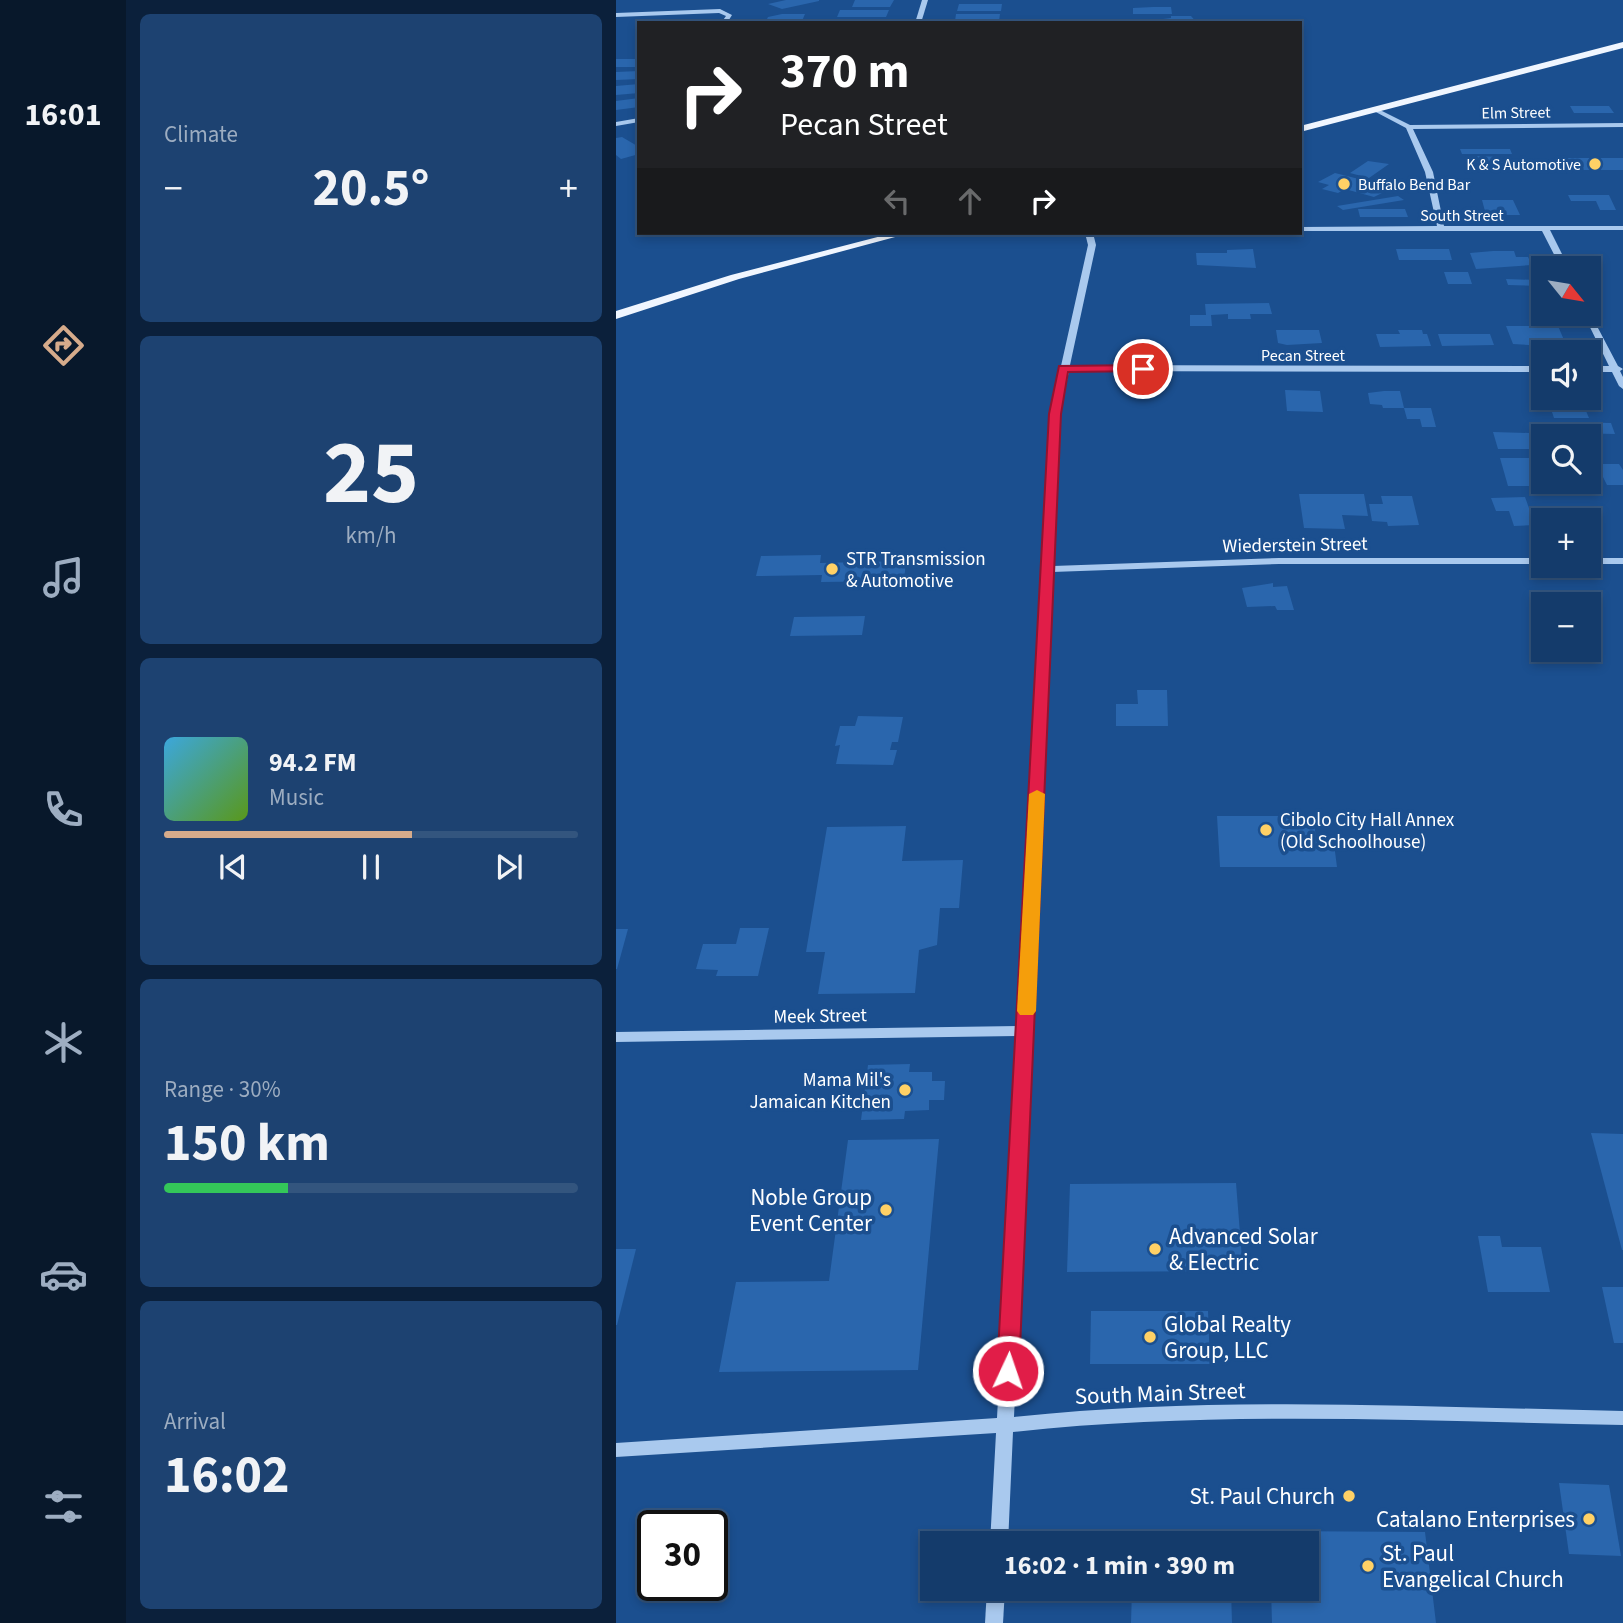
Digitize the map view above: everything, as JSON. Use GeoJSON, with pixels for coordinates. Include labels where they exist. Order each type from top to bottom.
{"type":"FeatureCollection","features":[{"type":"Feature","properties":{"kind":"main road"},"geometry":{"type":"LineString","coordinates":[[1302,128],[1623,45]]}},
{"type":"Feature","properties":{"kind":"main road"},"geometry":{"type":"LineString","coordinates":[[616,315],[735,277],[897,235]]}},
{"type":"Feature","properties":{"kind":"street"},"geometry":{"type":"LineString","coordinates":[[919,21],[925,0]]}},
{"type":"Feature","properties":{"kind":"street"},"geometry":{"type":"LineString","coordinates":[[616,15],[720,11],[729,15],[725,21]]}},
{"type":"Feature","properties":{"kind":"street"},"geometry":{"type":"LineString","coordinates":[[1374,109],[1409,127],[1429,172],[1441,229]]}},
{"type":"Feature","properties":{"kind":"street"},"geometry":{"type":"LineString","coordinates":[[616,124],[637,120]]}},
{"type":"Feature","properties":{"kind":"street","name":"Elm Street"},"geometry":{"type":"LineString","coordinates":[[1409,127],[1623,125]]}},
{"type":"Feature","properties":{"kind":"street"},"geometry":{"type":"LineString","coordinates":[[1545,228],[1559,256]]}},
{"type":"Feature","properties":{"kind":"street","name":"South Street"},"geometry":{"type":"LineString","coordinates":[[1302,229],[1623,228]]}},
{"type":"Feature","properties":{"kind":"street"},"geometry":{"type":"LineString","coordinates":[[1000,1531],[1055,414],[1092,245],[1090,235]]}},
{"type":"Feature","properties":{"kind":"street"},"geometry":{"type":"LineString","coordinates":[[1594,326],[1619,369],[1623,386]]}},
{"type":"Feature","properties":{"kind":"street","name":"Pecan Street"},"geometry":{"type":"LineString","coordinates":[[1063,369],[1531,369]]}},
{"type":"Feature","properties":{"kind":"street"},"geometry":{"type":"LineString","coordinates":[[1601,369],[1619,369]]}},
{"type":"Feature","properties":{"kind":"street","name":"Wiederstein Street"},"geometry":{"type":"LineString","coordinates":[[1048,569],[1279,561],[1531,561]]}},
{"type":"Feature","properties":{"kind":"street"},"geometry":{"type":"LineString","coordinates":[[1601,561],[1623,561]]}},
{"type":"Feature","properties":{"kind":"street","name":"Meek Street"},"geometry":{"type":"LineString","coordinates":[[616,1037],[1026,1031]]}},
{"type":"Feature","properties":{"kind":"street","name":"South Main Street"},"geometry":{"type":"LineString","coordinates":[[616,1450],[1006,1425],[1090,1416],[1279,1411],[1623,1418]]}},
{"type":"Feature","properties":{"kind":"street"},"geometry":{"type":"LineString","coordinates":[[994,1623],[995,1601]]}},
{"type":"Feature","properties":{"kind":"building"},"geometry":{"type":"Polygon","coordinates":[[[786,0],[819,1],[782,9],[768,4],[786,0]]]}},
{"type":"Feature","properties":{"kind":"building"},"geometry":{"type":"Polygon","coordinates":[[[855,0],[894,0],[890,7],[852,7],[855,0]]]}},
{"type":"Feature","properties":{"kind":"building"},"geometry":{"type":"Polygon","coordinates":[[[959,4],[1002,4],[1001,11],[957,11],[959,4]]]}},
{"type":"Feature","properties":{"kind":"building"},"geometry":{"type":"Polygon","coordinates":[[[1171,7],[1172,14],[1133,14],[1133,8],[1171,7]]]}},
{"type":"Feature","properties":{"kind":"building"},"geometry":{"type":"Polygon","coordinates":[[[840,10],[889,10],[886,17],[837,17],[840,10]]]}},
{"type":"Feature","properties":{"kind":"building"},"geometry":{"type":"Polygon","coordinates":[[[805,14],[802,21],[766,21],[768,17],[805,14]]]}},
{"type":"Feature","properties":{"kind":"building"},"geometry":{"type":"Polygon","coordinates":[[[956,14],[1000,14],[999,21],[955,21],[956,14]]]}},
{"type":"Feature","properties":{"kind":"building"},"geometry":{"type":"Polygon","coordinates":[[[1191,16],[1195,21],[1163,21],[1191,16]]]}},
{"type":"Feature","properties":{"kind":"building"},"geometry":{"type":"Polygon","coordinates":[[[616,59],[637,59],[637,67],[616,67],[616,59]]]}},
{"type":"Feature","properties":{"kind":"building"},"geometry":{"type":"Polygon","coordinates":[[[637,71],[637,79],[616,80],[616,72],[637,71]]]}},
{"type":"Feature","properties":{"kind":"building"},"geometry":{"type":"Polygon","coordinates":[[[637,84],[637,93],[616,95],[616,86],[637,84]]]}},
{"type":"Feature","properties":{"kind":"building"},"geometry":{"type":"Polygon","coordinates":[[[637,98],[637,107],[616,110],[616,101],[637,98]]]}},
{"type":"Feature","properties":{"kind":"building"},"geometry":{"type":"Polygon","coordinates":[[[1570,106],[1609,106],[1614,113],[1574,113],[1570,106]]]}},
{"type":"Feature","properties":{"kind":"building"},"geometry":{"type":"Polygon","coordinates":[[[622,137],[637,146],[637,155],[621,159],[616,155],[616,138],[622,137]]]}},
{"type":"Feature","properties":{"kind":"building"},"geometry":{"type":"Polygon","coordinates":[[[1460,149],[1510,149],[1512,154],[1462,154],[1460,149]]]}},
{"type":"Feature","properties":{"kind":"building"},"geometry":{"type":"Polygon","coordinates":[[[1476,156],[1501,157],[1503,164],[1495,164],[1497,169],[1479,169],[1476,156]]]}},
{"type":"Feature","properties":{"kind":"building","name":"K & S Automotive"},"geometry":{"type":"Polygon","coordinates":[[[1564,158],[1623,158],[1623,170],[1571,170],[1564,158]]]}},
{"type":"Feature","properties":{"kind":"building"},"geometry":{"type":"Polygon","coordinates":[[[1368,161],[1389,164],[1369,178],[1350,173],[1368,161]]]}},
{"type":"Feature","properties":{"kind":"building","name":"Buffalo Bend Bar"},"geometry":{"type":"Polygon","coordinates":[[[1335,173],[1363,180],[1357,183],[1388,190],[1374,197],[1345,189],[1338,193],[1322,189],[1329,185],[1318,182],[1335,173]]]}},
{"type":"Feature","properties":{"kind":"building"},"geometry":{"type":"Polygon","coordinates":[[[1568,195],[1609,195],[1616,210],[1600,210],[1596,201],[1571,201],[1568,195]]]}},
{"type":"Feature","properties":{"kind":"building"},"geometry":{"type":"Polygon","coordinates":[[[1398,196],[1404,200],[1343,210],[1337,206],[1398,196]]]}},
{"type":"Feature","properties":{"kind":"building"},"geometry":{"type":"Polygon","coordinates":[[[1482,200],[1513,200],[1520,215],[1486,215],[1482,200]]]}},
{"type":"Feature","properties":{"kind":"building"},"geometry":{"type":"Polygon","coordinates":[[[1358,209],[1405,209],[1408,217],[1360,217],[1358,209]]]}},
{"type":"Feature","properties":{"kind":"building"},"geometry":{"type":"Polygon","coordinates":[[[1253,249],[1256,268],[1197,265],[1196,253],[1227,253],[1227,250],[1253,249]]]}},
{"type":"Feature","properties":{"kind":"building"},"geometry":{"type":"Polygon","coordinates":[[[1396,249],[1449,249],[1452,260],[1399,260],[1396,249]]]}},
{"type":"Feature","properties":{"kind":"building"},"geometry":{"type":"Polygon","coordinates":[[[1514,251],[1516,257],[1528,257],[1531,265],[1476,269],[1470,253],[1514,251]]]}},
{"type":"Feature","properties":{"kind":"building"},"geometry":{"type":"Polygon","coordinates":[[[1444,272],[1468,272],[1472,284],[1448,284],[1444,272]]]}},
{"type":"Feature","properties":{"kind":"building"},"geometry":{"type":"Polygon","coordinates":[[[1506,279],[1531,280],[1531,286],[1508,285],[1506,279]]]}},
{"type":"Feature","properties":{"kind":"building"},"geometry":{"type":"Polygon","coordinates":[[[1269,303],[1272,314],[1250,314],[1251,319],[1228,319],[1228,314],[1211,315],[1212,326],[1190,326],[1190,315],[1206,315],[1205,304],[1269,303]]]}},
{"type":"Feature","properties":{"kind":"building"},"geometry":{"type":"Polygon","coordinates":[[[1506,326],[1558,326],[1564,340],[1531,340],[1531,345],[1513,344],[1506,326]]]}},
{"type":"Feature","properties":{"kind":"building"},"geometry":{"type":"Polygon","coordinates":[[[1276,330],[1319,330],[1322,343],[1278,343],[1276,330]]]}},
{"type":"Feature","properties":{"kind":"building"},"geometry":{"type":"Polygon","coordinates":[[[1398,330],[1422,330],[1423,334],[1427,334],[1431,346],[1380,347],[1376,334],[1400,334],[1398,330]]]}},
{"type":"Feature","properties":{"kind":"building"},"geometry":{"type":"Polygon","coordinates":[[[1438,334],[1490,334],[1494,345],[1442,346],[1438,334]]]}},
{"type":"Feature","properties":{"kind":"building"},"geometry":{"type":"Polygon","coordinates":[[[1285,390],[1320,391],[1323,412],[1287,411],[1285,390]]]}},
{"type":"Feature","properties":{"kind":"building"},"geometry":{"type":"Polygon","coordinates":[[[1400,391],[1404,408],[1383,408],[1382,405],[1370,404],[1368,393],[1400,391]]]}},
{"type":"Feature","properties":{"kind":"building"},"geometry":{"type":"Polygon","coordinates":[[[1404,408],[1431,408],[1436,427],[1422,427],[1420,419],[1407,419],[1404,408]]]}},
{"type":"Feature","properties":{"kind":"building"},"geometry":{"type":"Polygon","coordinates":[[[1551,410],[1586,410],[1589,418],[1554,418],[1551,410]]]}},
{"type":"Feature","properties":{"kind":"building"},"geometry":{"type":"Polygon","coordinates":[[[1562,422],[1611,423],[1615,434],[1601,434],[1601,424],[1562,422]]]}},
{"type":"Feature","properties":{"kind":"building"},"geometry":{"type":"Polygon","coordinates":[[[1493,432],[1530,433],[1531,449],[1498,449],[1493,432]]]}},
{"type":"Feature","properties":{"kind":"building"},"geometry":{"type":"Polygon","coordinates":[[[1500,458],[1531,458],[1531,486],[1508,486],[1500,458]]]}},
{"type":"Feature","properties":{"kind":"building"},"geometry":{"type":"Polygon","coordinates":[[[1601,464],[1619,464],[1623,470],[1623,485],[1607,485],[1601,473],[1601,464]]]}},
{"type":"Feature","properties":{"kind":"building"},"geometry":{"type":"Polygon","coordinates":[[[1299,494],[1364,494],[1368,516],[1342,515],[1345,529],[1304,528],[1299,494]]]}},
{"type":"Feature","properties":{"kind":"building"},"geometry":{"type":"Polygon","coordinates":[[[1381,496],[1412,496],[1419,525],[1388,526],[1387,522],[1372,521],[1369,504],[1383,504],[1381,496]]]}},
{"type":"Feature","properties":{"kind":"building"},"geometry":{"type":"Polygon","coordinates":[[[1525,497],[1531,514],[1531,525],[1514,526],[1509,511],[1496,511],[1491,498],[1525,497]]]}},
{"type":"Feature","properties":{"kind":"building","name":"STR Transmission & Automotive"},"geometry":{"type":"Polygon","coordinates":[[[821,555],[820,563],[906,561],[904,581],[821,582],[822,575],[756,576],[761,556],[821,555]]]}},
{"type":"Feature","properties":{"kind":"building"},"geometry":{"type":"Polygon","coordinates":[[[1273,583],[1273,587],[1287,586],[1294,610],[1277,610],[1275,606],[1247,607],[1242,588],[1273,583]]]}},
{"type":"Feature","properties":{"kind":"building"},"geometry":{"type":"Polygon","coordinates":[[[865,616],[862,635],[790,636],[794,617],[865,616]]]}},
{"type":"Feature","properties":{"kind":"building"},"geometry":{"type":"Polygon","coordinates":[[[1137,690],[1167,690],[1168,726],[1116,726],[1116,704],[1138,704],[1137,690]]]}},
{"type":"Feature","properties":{"kind":"building"},"geometry":{"type":"Polygon","coordinates":[[[858,716],[903,717],[898,742],[892,742],[890,750],[897,750],[893,765],[836,764],[840,745],[835,746],[840,726],[855,726],[858,716]]]}},
{"type":"Feature","properties":{"kind":"building","name":"Cibolo City Hall Annex (Old Schoolhouse)"},"geometry":{"type":"Polygon","coordinates":[[[1217,816],[1313,816],[1317,844],[1334,844],[1337,867],[1220,867],[1217,816]]]}},
{"type":"Feature","properties":{"kind":"building"},"geometry":{"type":"Polygon","coordinates":[[[906,826],[902,861],[963,860],[959,908],[940,908],[937,945],[919,950],[915,993],[818,994],[825,952],[806,952],[827,827],[906,826]]]}},
{"type":"Feature","properties":{"kind":"building"},"geometry":{"type":"Polygon","coordinates":[[[740,928],[769,928],[758,976],[716,976],[718,970],[696,969],[703,944],[736,944],[740,928]]]}},
{"type":"Feature","properties":{"kind":"building"},"geometry":{"type":"Polygon","coordinates":[[[616,929],[628,929],[617,969],[616,969],[616,929]]]}},
{"type":"Feature","properties":{"kind":"building","name":"Mama Mil's Jamaican Kitchen"},"geometry":{"type":"Polygon","coordinates":[[[910,1064],[909,1072],[932,1072],[932,1081],[945,1081],[944,1100],[929,1100],[929,1110],[905,1111],[904,1119],[861,1120],[868,1065],[910,1064]]]}},
{"type":"Feature","properties":{"kind":"building"},"geometry":{"type":"Polygon","coordinates":[[[1591,1133],[1623,1134],[1623,1250],[1622,1250],[1591,1133]]]}},
{"type":"Feature","properties":{"kind":"building","name":"Noble Group Event Center"},"geometry":{"type":"Polygon","coordinates":[[[939,1139],[918,1370],[719,1372],[736,1282],[829,1281],[848,1140],[939,1139]]]}},
{"type":"Feature","properties":{"kind":"building"},"geometry":{"type":"Polygon","coordinates":[[[1236,1183],[1243,1271],[1067,1272],[1070,1184],[1236,1183]]]}},
{"type":"Feature","properties":{"kind":"building"},"geometry":{"type":"Polygon","coordinates":[[[1478,1236],[1500,1236],[1502,1247],[1541,1247],[1550,1292],[1488,1292],[1478,1236]]]}},
{"type":"Feature","properties":{"kind":"building"},"geometry":{"type":"Polygon","coordinates":[[[616,1249],[636,1249],[617,1325],[616,1325],[616,1249]]]}},
{"type":"Feature","properties":{"kind":"building"},"geometry":{"type":"Polygon","coordinates":[[[1602,1287],[1623,1287],[1623,1343],[1614,1343],[1602,1287]]]}},
{"type":"Feature","properties":{"kind":"building","name":"Global Realty Group, LLC"},"geometry":{"type":"Polygon","coordinates":[[[1091,1311],[1208,1311],[1210,1364],[1090,1364],[1091,1311]]]}},
{"type":"Feature","properties":{"kind":"building","name":"Catalano Enterprises"},"geometry":{"type":"Polygon","coordinates":[[[1559,1483],[1609,1485],[1621,1556],[1569,1554],[1559,1483]]]}},
{"type":"Feature","properties":{"kind":"building"},"geometry":{"type":"Polygon","coordinates":[[[1132,1530],[1229,1531],[1132,1531],[1132,1530]]]}},
{"type":"Feature","properties":{"kind":"building","name":"St. Paul Evangelical Church"},"geometry":{"type":"Polygon","coordinates":[[[1319,1531],[1425,1532],[1436,1623],[1272,1623],[1271,1601],[1319,1601],[1319,1531]]]}},
{"type":"Feature","properties":{"kind":"building"},"geometry":{"type":"Polygon","coordinates":[[[1132,1601],[1231,1601],[1232,1623],[1131,1623],[1132,1601]]]}},
{"type":"Feature","properties":{"kind":"slow traffic"},"geometry":{"type":"LineString","coordinates":[[1026,1011],[1037,794]]}},
{"type":"Feature","properties":{"kind":"place","name":"K & S Automotive"},"geometry":{"type":"Point","coordinates":[1595,164]}},
{"type":"Feature","properties":{"kind":"place","name":"Buffalo Bend Bar"},"geometry":{"type":"Point","coordinates":[1344,184]}},
{"type":"Feature","properties":{"kind":"place","name":"STR Transmission & Automotive"},"geometry":{"type":"Point","coordinates":[832,569]}},
{"type":"Feature","properties":{"kind":"place","name":"Cibolo City Hall Annex (Old Schoolhouse)"},"geometry":{"type":"Point","coordinates":[1266,830]}},
{"type":"Feature","properties":{"kind":"place","name":"Mama Mil's Jamaican Kitchen"},"geometry":{"type":"Point","coordinates":[905,1090]}},
{"type":"Feature","properties":{"kind":"place","name":"Noble Group Event Center"},"geometry":{"type":"Point","coordinates":[886,1210]}},
{"type":"Feature","properties":{"kind":"place","name":"Advanced Solar & Electric"},"geometry":{"type":"Point","coordinates":[1155,1249]}},
{"type":"Feature","properties":{"kind":"place","name":"Global Realty Group, LLC"},"geometry":{"type":"Point","coordinates":[1150,1337]}},
{"type":"Feature","properties":{"kind":"place","name":"St. Paul Church"},"geometry":{"type":"Point","coordinates":[1349,1496]}},
{"type":"Feature","properties":{"kind":"place","name":"Catalano Enterprises"},"geometry":{"type":"Point","coordinates":[1589,1519]}},
{"type":"Feature","properties":{"kind":"place","name":"St. Paul Evangelical Church"},"geometry":{"type":"Point","coordinates":[1368,1566]}},
{"type":"Feature","properties":{"kind":"route"},"geometry":{"type":"LineString","coordinates":[[1008,1371],[1055,414],[1063,369],[1143,369]]}}]}
